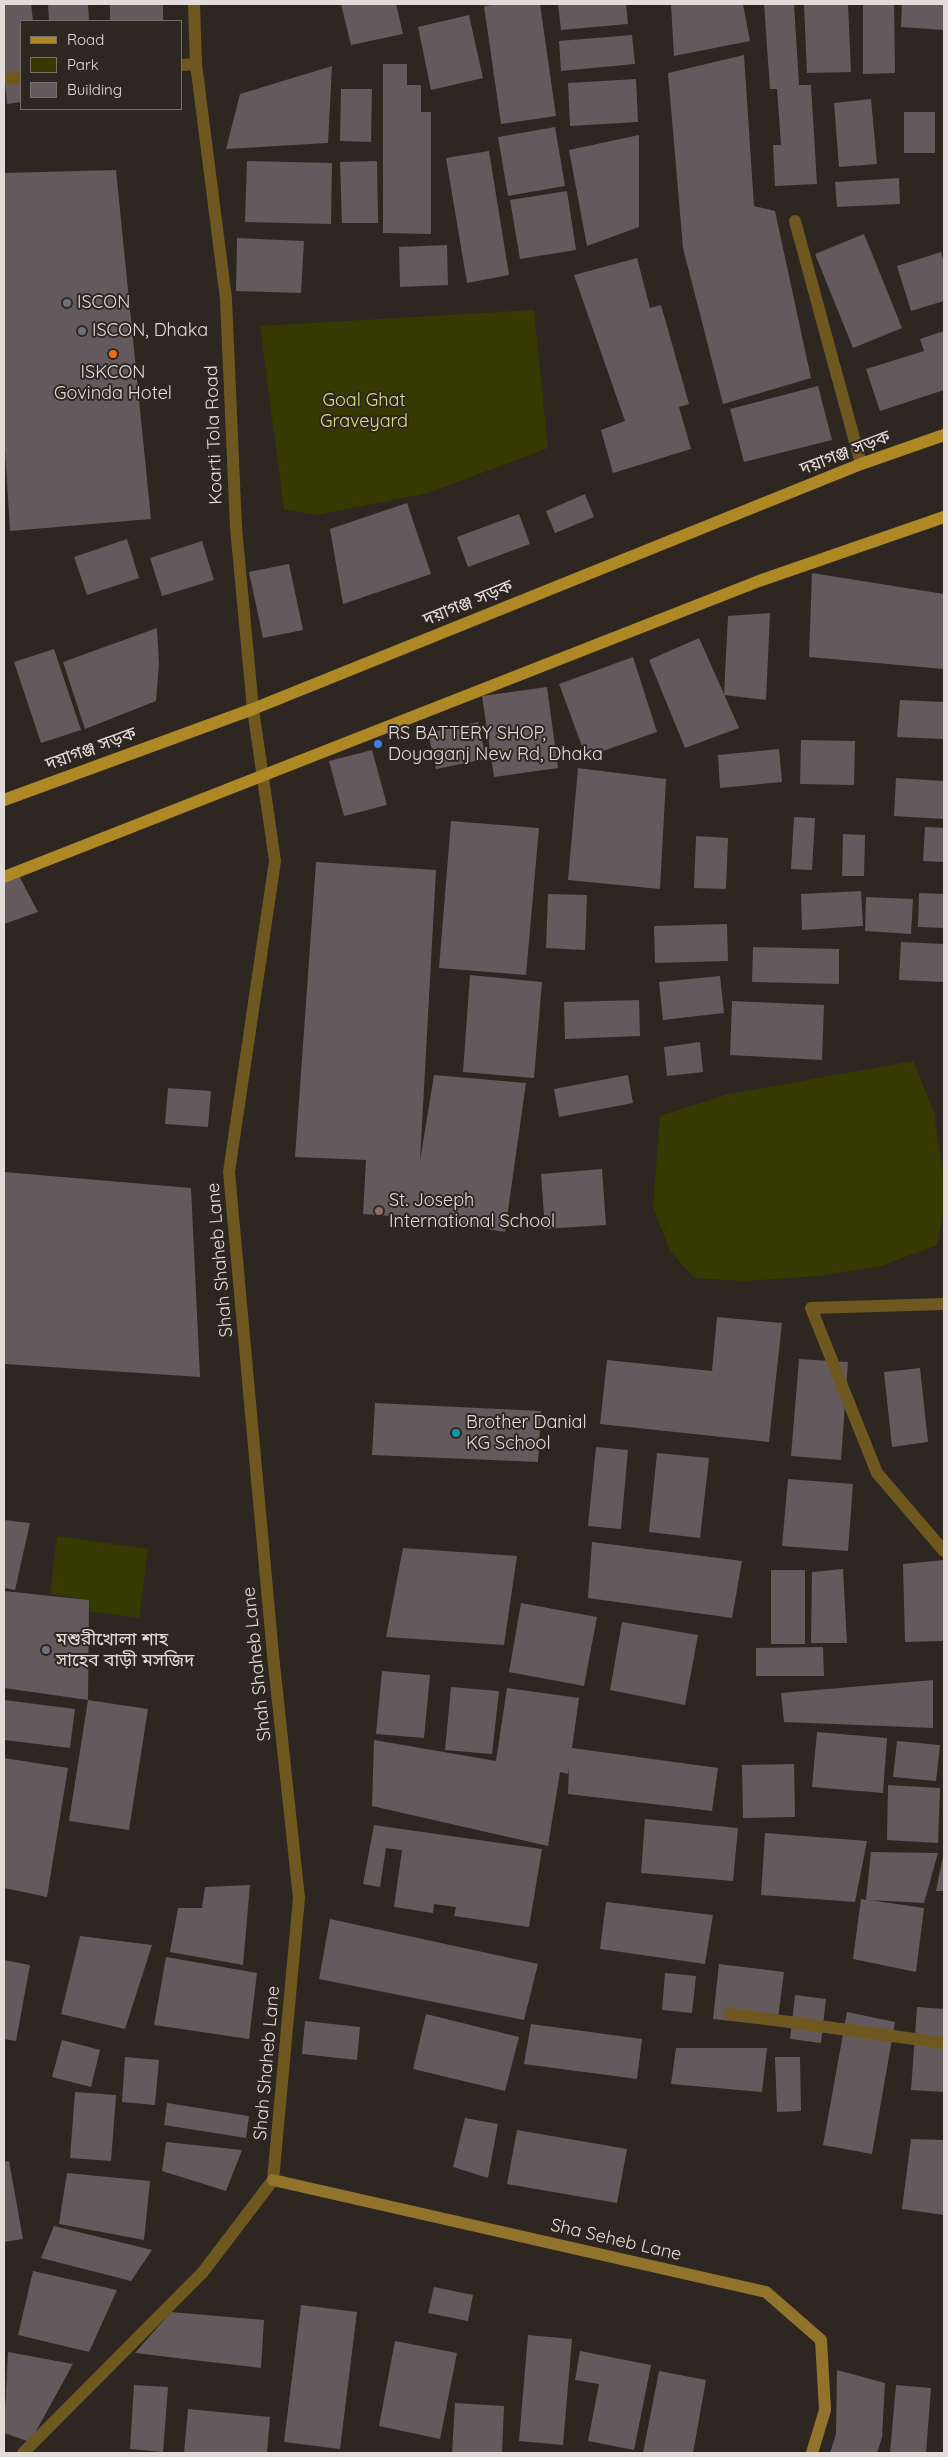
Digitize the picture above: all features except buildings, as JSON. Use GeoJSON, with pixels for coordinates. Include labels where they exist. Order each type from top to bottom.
{"type":"FeatureCollection","features":[{"type":"Feature","properties":{"kind":"main road","name":"দয়াগঞ্জ সড়ক"},"geometry":{"type":"LineString","coordinates":[[4,800],[253,709],[861,464],[944,435]]}},
{"type":"Feature","properties":{"kind":"main road"},"geometry":{"type":"LineString","coordinates":[[4,877],[759,581],[944,517]]}},
{"type":"Feature","properties":{"kind":"street","name":"Koarti Tola Road"},"geometry":{"type":"LineString","coordinates":[[194,4],[196,64],[226,299],[236,528],[253,709],[263,776]]}},
{"type":"Feature","properties":{"kind":"street"},"geometry":{"type":"LineString","coordinates":[[182,65],[196,64]]}},
{"type":"Feature","properties":{"kind":"street"},"geometry":{"type":"LineString","coordinates":[[4,79],[20,78]]}},
{"type":"Feature","properties":{"kind":"street"},"geometry":{"type":"LineString","coordinates":[[795,222],[861,464]]}},
{"type":"Feature","properties":{"kind":"street","name":"Shah Shaheb Lane"},"geometry":{"type":"LineString","coordinates":[[263,776],[275,860],[229,1172],[273,1655],[299,1898],[274,2180]]}},
{"type":"Feature","properties":{"kind":"street"},"geometry":{"type":"LineString","coordinates":[[944,1304],[811,1308],[877,1473],[944,1551]]}},
{"type":"Feature","properties":{"kind":"street"},"geometry":{"type":"LineString","coordinates":[[730,2014],[944,2043]]}},
{"type":"Feature","properties":{"kind":"street"},"geometry":{"type":"LineString","coordinates":[[23,2453],[203,2272],[274,2180]]}},
{"type":"Feature","properties":{"kind":"street","name":"Sha Seheb Lane"},"geometry":{"type":"LineString","coordinates":[[274,2180],[766,2292],[821,2340],[825,2410],[812,2453]]}},
{"type":"Feature","properties":{"kind":"green space","name":"Goal Ghat Graveyard"},"geometry":{"type":"Polygon","coordinates":[[[534,310],[548,448],[428,493],[316,515],[284,509],[260,326],[534,310]]]}},
{"type":"Feature","properties":{"kind":"green space"},"geometry":{"type":"Polygon","coordinates":[[[913,1061],[934,1112],[944,1180],[944,1210],[937,1245],[881,1266],[818,1276],[744,1281],[694,1278],[670,1251],[653,1207],[660,1116],[725,1095],[913,1061]]]}},
{"type":"Feature","properties":{"kind":"green space"},"geometry":{"type":"Polygon","coordinates":[[[57,1536],[148,1549],[139,1618],[88,1611],[89,1600],[50,1594],[57,1536]]]}},
{"type":"Feature","properties":{"kind":"place","name":"ISCON"},"geometry":{"type":"Point","coordinates":[67,303]}},
{"type":"Feature","properties":{"kind":"place","name":"ISCON, Dhaka"},"geometry":{"type":"Point","coordinates":[82,331]}},
{"type":"Feature","properties":{"kind":"place","name":"ISKCON Govinda Hotel"},"geometry":{"type":"Point","coordinates":[113,354]}},
{"type":"Feature","properties":{"kind":"place","name":"RS BATTERY SHOP, Doyaganj New Rd, Dhaka"},"geometry":{"type":"Point","coordinates":[378,744]}},
{"type":"Feature","properties":{"kind":"place","name":"St. Joseph International School"},"geometry":{"type":"Point","coordinates":[379,1211]}},
{"type":"Feature","properties":{"kind":"place","name":"Brother Danial KG School"},"geometry":{"type":"Point","coordinates":[456,1433]}},
{"type":"Feature","properties":{"kind":"place","name":"মশুরীখোলা শাহ সাহেব বাড়ী মসজিদ"},"geometry":{"type":"Point","coordinates":[46,1650]}}]}
